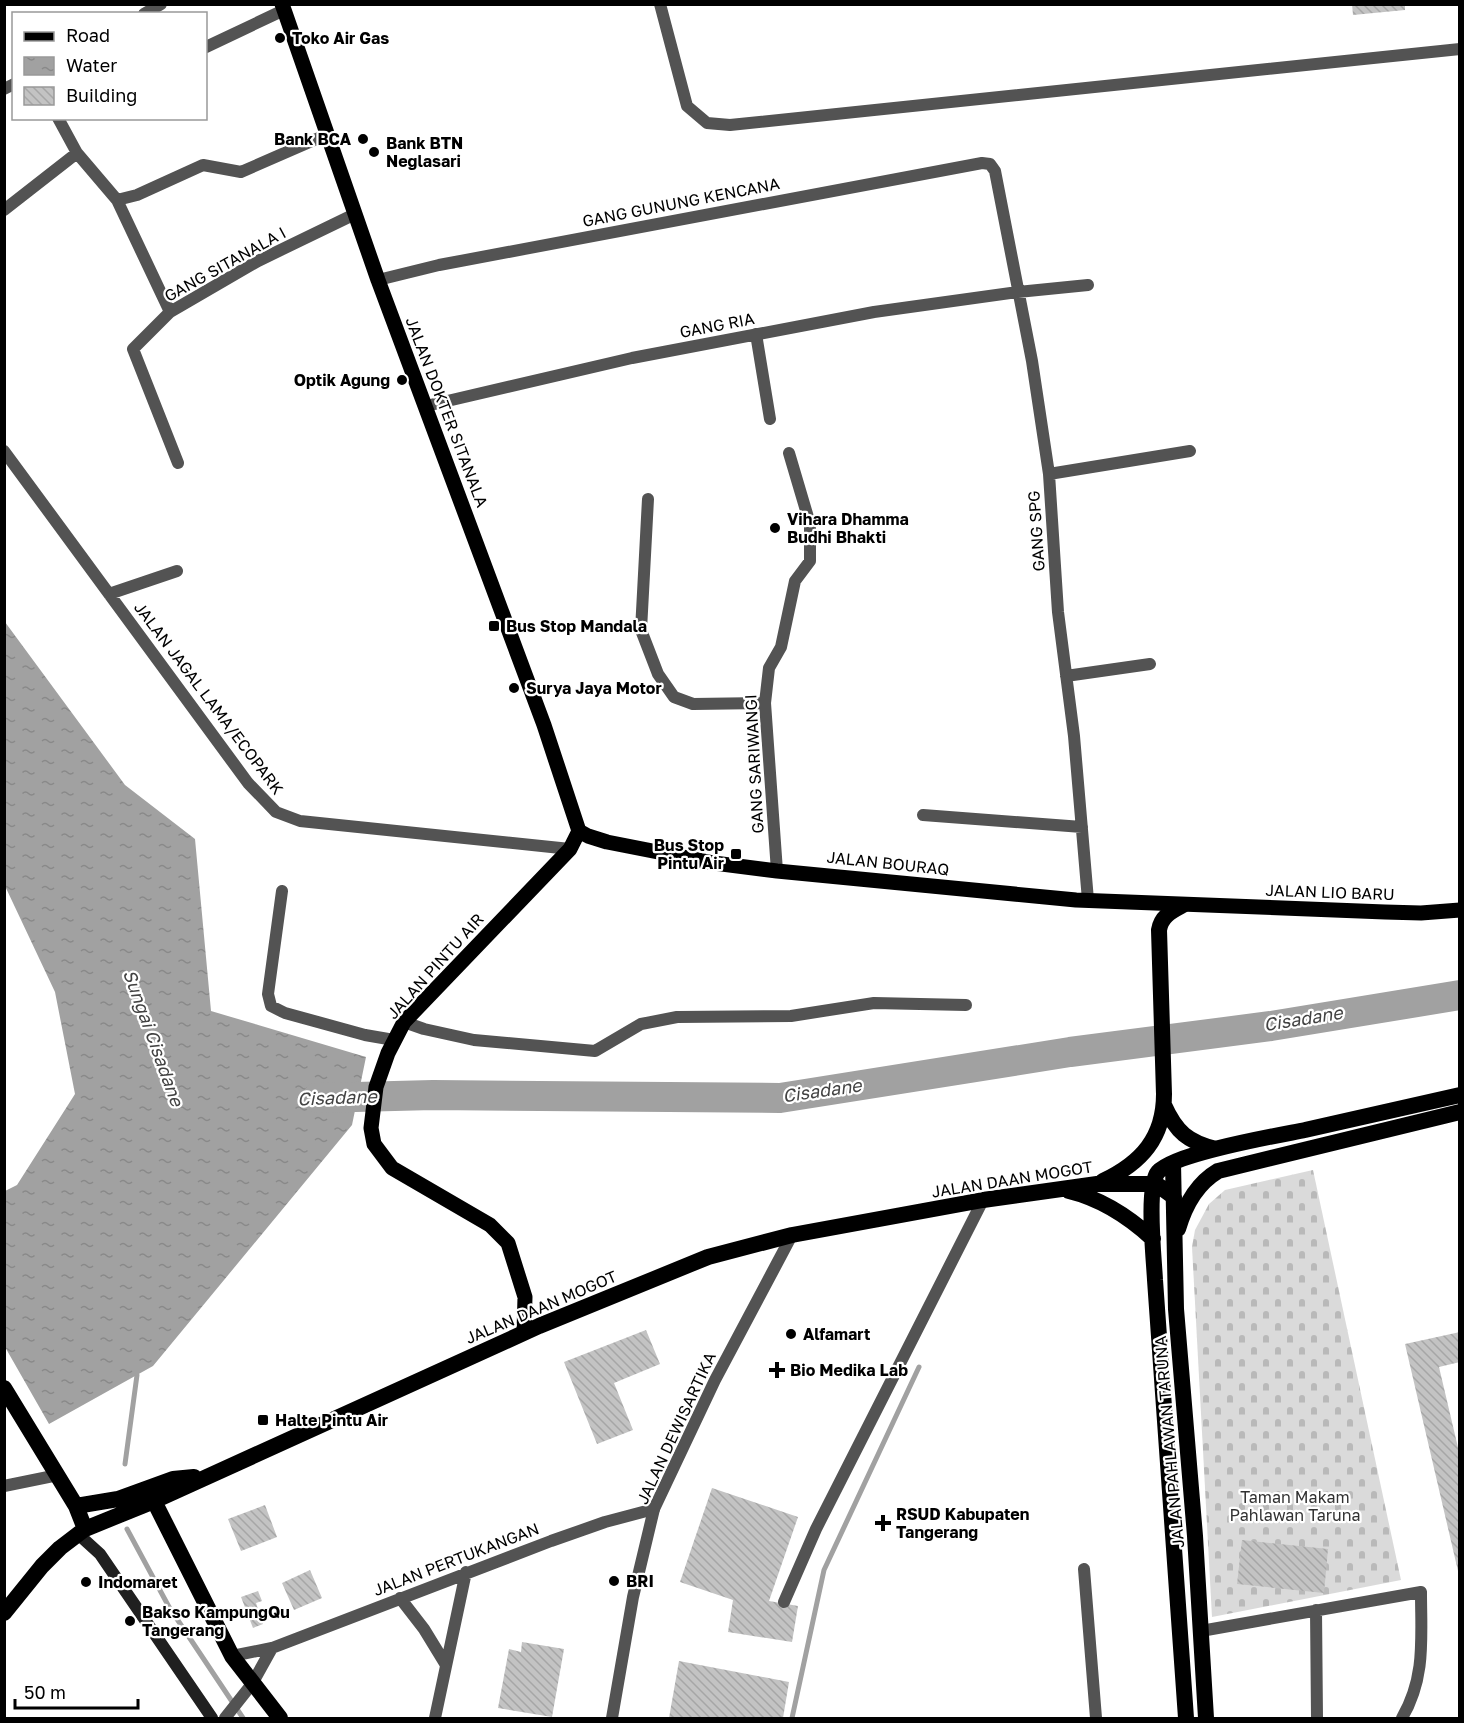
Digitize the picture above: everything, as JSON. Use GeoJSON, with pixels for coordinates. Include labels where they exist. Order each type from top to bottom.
{"type":"FeatureCollection","features":[{"type":"Feature","properties":{"kind":"highway"},"geometry":{"type":"LineString","coordinates":[[1097,1184],[1123,1171],[1139,1159],[1151,1143],[1159,1126],[1164,1100],[1160,922],[1164,916],[1191,905]]}},
{"type":"Feature","properties":{"kind":"highway"},"geometry":{"type":"LineString","coordinates":[[1174,1197],[1159,1186],[1152,1184],[1158,1172],[1173,1163],[1216,1149],[1460,1095]]}},
{"type":"Feature","properties":{"kind":"highway"},"geometry":{"type":"LineString","coordinates":[[1164,1100],[1172,1122],[1184,1136],[1199,1145],[1216,1149]]}},
{"type":"Feature","properties":{"kind":"highway"},"geometry":{"type":"LineString","coordinates":[[1174,1238],[1180,1220],[1196,1189],[1206,1178],[1218,1171],[1460,1112]]}},
{"type":"Feature","properties":{"kind":"highway","name":"JALAN PAHLAWAN TARUNA"},"geometry":{"type":"LineString","coordinates":[[1173,1163],[1176,1309],[1195,1536],[1206,1719]]}},
{"type":"Feature","properties":{"kind":"highway","name":"JALAN DAAN MOGOT"},"geometry":{"type":"LineString","coordinates":[[4,1613],[42,1566],[81,1531],[154,1501],[359,1409],[524,1332],[708,1257],[792,1234],[982,1200],[1097,1184],[1152,1184]]}},
{"type":"Feature","properties":{"kind":"highway","name":"JALAN PAHLAWAN TARUNA"},"geometry":{"type":"LineString","coordinates":[[1152,1184],[1153,1239],[1186,1719]]}},
{"type":"Feature","properties":{"kind":"highway"},"geometry":{"type":"LineString","coordinates":[[1059,1189],[1085,1195],[1110,1206],[1133,1221],[1153,1239]]}},
{"type":"Feature","properties":{"kind":"highway"},"geometry":{"type":"LineString","coordinates":[[4,1388],[76,1506],[81,1531]]}},
{"type":"Feature","properties":{"kind":"highway"},"geometry":{"type":"LineString","coordinates":[[76,1506],[117,1498],[173,1479],[207,1477]]}},
{"type":"Feature","properties":{"kind":"highway"},"geometry":{"type":"LineString","coordinates":[[154,1501],[232,1656],[250,1685],[280,1719]]}},
{"type":"Feature","properties":{"kind":"main road","name":"JALAN DOKTER SITANALA"},"geometry":{"type":"LineString","coordinates":[[283,7],[378,280],[544,725],[579,831]]}},
{"type":"Feature","properties":{"kind":"main road","name":"JALAN BOURAQ"},"geometry":{"type":"LineString","coordinates":[[579,831],[607,842],[714,863],[777,871],[1088,900],[1191,905]]}},
{"type":"Feature","properties":{"kind":"main road","name":"JALAN PINTU AIR"},"geometry":{"type":"LineString","coordinates":[[524,1332],[525,1298],[508,1243],[490,1225],[392,1168],[374,1144],[371,1128],[376,1087],[391,1046],[404,1022],[570,849],[579,831]]}},
{"type":"Feature","properties":{"kind":"main road"},"geometry":{"type":"LineString","coordinates":[[570,849],[607,842]]}},
{"type":"Feature","properties":{"kind":"main road","name":"JALAN LIO BARU"},"geometry":{"type":"LineString","coordinates":[[1191,905],[1421,913],[1460,910]]}},
{"type":"Feature","properties":{"kind":"main road"},"geometry":{"type":"LineString","coordinates":[[81,1531],[100,1554],[212,1719]]}},
{"type":"Feature","properties":{"kind":"street"},"geometry":{"type":"LineString","coordinates":[[147,12],[161,4]]}},
{"type":"Feature","properties":{"kind":"street"},"geometry":{"type":"LineString","coordinates":[[660,4],[687,106],[707,123],[730,125],[1460,49]]}},
{"type":"Feature","properties":{"kind":"street"},"geometry":{"type":"LineString","coordinates":[[207,46],[283,7]]}},
{"type":"Feature","properties":{"kind":"street"},"geometry":{"type":"LineString","coordinates":[[59,120],[77,153],[117,200],[170,312]]}},
{"type":"Feature","properties":{"kind":"street"},"geometry":{"type":"LineString","coordinates":[[117,200],[137,195],[203,165],[241,172],[327,134]]}},
{"type":"Feature","properties":{"kind":"street"},"geometry":{"type":"LineString","coordinates":[[4,210],[77,153]]}},
{"type":"Feature","properties":{"kind":"street","name":"GANG GUNUNG KENCANA"},"geometry":{"type":"LineString","coordinates":[[378,280],[451,262],[970,165],[990,164]]}},
{"type":"Feature","properties":{"kind":"street","name":"GANG SPG"},"geometry":{"type":"LineString","coordinates":[[990,164],[995,171],[1032,361],[1049,474],[1058,612],[1074,736],[1088,900]]}},
{"type":"Feature","properties":{"kind":"street","name":"GANG SITANALA I"},"geometry":{"type":"LineString","coordinates":[[178,463],[133,350],[170,312],[258,261],[355,213]]}},
{"type":"Feature","properties":{"kind":"street","name":"GANG RIA"},"geometry":{"type":"LineString","coordinates":[[426,406],[632,358],[874,312],[1018,292],[1088,285]]}},
{"type":"Feature","properties":{"kind":"street"},"geometry":{"type":"LineString","coordinates":[[756,334],[770,419]]}},
{"type":"Feature","properties":{"kind":"street","name":"JALAN JAGAL LAMA/ECOPARK"},"geometry":{"type":"LineString","coordinates":[[4,451],[248,783],[276,812],[300,821],[570,849]]}},
{"type":"Feature","properties":{"kind":"street"},"geometry":{"type":"LineString","coordinates":[[1049,474],[1190,451]]}},
{"type":"Feature","properties":{"kind":"street","name":"GANG SARIWANGI"},"geometry":{"type":"LineString","coordinates":[[777,871],[765,703],[769,668],[781,647],[795,581],[810,561],[810,524],[789,453]]}},
{"type":"Feature","properties":{"kind":"street"},"geometry":{"type":"LineString","coordinates":[[648,499],[641,630],[658,674],[674,697],[693,704],[765,703]]}},
{"type":"Feature","properties":{"kind":"street"},"geometry":{"type":"LineString","coordinates":[[109,594],[177,571]]}},
{"type":"Feature","properties":{"kind":"street"},"geometry":{"type":"LineString","coordinates":[[1066,676],[1150,664]]}},
{"type":"Feature","properties":{"kind":"street"},"geometry":{"type":"LineString","coordinates":[[922,815],[1082,827]]}},
{"type":"Feature","properties":{"kind":"street"},"geometry":{"type":"LineString","coordinates":[[282,891],[268,994],[271,1006],[285,1013],[365,1035],[391,1046]]}},
{"type":"Feature","properties":{"kind":"street"},"geometry":{"type":"LineString","coordinates":[[404,1022],[474,1040],[595,1051],[641,1024],[677,1017],[791,1016],[874,1004],[966,1005]]}},
{"type":"Feature","properties":{"kind":"street"},"geometry":{"type":"LineString","coordinates":[[784,1602],[816,1529],[982,1200]]}},
{"type":"Feature","properties":{"kind":"street","name":"JALAN DEWISARTIKA"},"geometry":{"type":"LineString","coordinates":[[612,1719],[633,1597],[654,1509],[715,1380],[792,1234]]}},
{"type":"Feature","properties":{"kind":"street"},"geometry":{"type":"LineString","coordinates":[[4,1486],[58,1475]]}},
{"type":"Feature","properties":{"kind":"street","name":"JALAN PERTUKANGAN"},"geometry":{"type":"LineString","coordinates":[[232,1656],[272,1648],[466,1572],[605,1522],[654,1509]]}},
{"type":"Feature","properties":{"kind":"street"},"geometry":{"type":"LineString","coordinates":[[1084,1569],[1096,1719]]}},
{"type":"Feature","properties":{"kind":"street"},"geometry":{"type":"LineString","coordinates":[[435,1719],[466,1572]]}},
{"type":"Feature","properties":{"kind":"street"},"geometry":{"type":"LineString","coordinates":[[1201,1631],[1421,1592],[1420,1671],[1417,1686],[1402,1719]]}},
{"type":"Feature","properties":{"kind":"street"},"geometry":{"type":"LineString","coordinates":[[400,1598],[446,1665]]}},
{"type":"Feature","properties":{"kind":"street"},"geometry":{"type":"LineString","coordinates":[[1316,1610],[1317,1719]]}},
{"type":"Feature","properties":{"kind":"street"},"geometry":{"type":"LineString","coordinates":[[225,1719],[250,1685],[272,1648]]}},
{"type":"Feature","properties":{"kind":"green space","name":"Taman Makam Pahlawan Taruna"},"geometry":{"type":"Polygon","coordinates":[[[1313,1170],[1401,1580],[1212,1617],[1192,1247],[1195,1230],[1209,1204],[1225,1190],[1313,1170]]]}},
{"type":"Feature","properties":{"kind":"water","name":"Sungai Cisadane"},"geometry":{"type":"Polygon","coordinates":[[[5,622],[125,785],[195,839],[211,1011],[366,1057],[352,1125],[153,1366],[49,1424],[5,1347],[5,1191],[17,1185],[75,1094],[55,992],[5,886],[5,622]]]}},
{"type":"Feature","properties":{"kind":"building"},"geometry":{"type":"Polygon","coordinates":[[[1352,4],[1405,4],[1405,10],[1353,15],[1352,4]]]}},
{"type":"Feature","properties":{"kind":"building"},"geometry":{"type":"Polygon","coordinates":[[[646,1330],[660,1364],[614,1383],[633,1430],[597,1444],[564,1362],[646,1330]]]}},
{"type":"Feature","properties":{"kind":"building"},"geometry":{"type":"Polygon","coordinates":[[[1460,1332],[1460,1362],[1439,1367],[1460,1456],[1460,1571],[1458,1571],[1405,1344],[1460,1332]]]}},
{"type":"Feature","properties":{"kind":"building"},"geometry":{"type":"Polygon","coordinates":[[[712,1488],[798,1517],[769,1601],[798,1606],[792,1642],[728,1632],[733,1600],[680,1582],[712,1488]]]}},
{"type":"Feature","properties":{"kind":"building"},"geometry":{"type":"Polygon","coordinates":[[[265,1505],[277,1537],[241,1551],[228,1519],[265,1505]]]}},
{"type":"Feature","properties":{"kind":"building"},"geometry":{"type":"Polygon","coordinates":[[[1242,1540],[1328,1549],[1324,1593],[1237,1584],[1242,1540]]]}},
{"type":"Feature","properties":{"kind":"building"},"geometry":{"type":"Polygon","coordinates":[[[310,1570],[322,1598],[294,1610],[282,1583],[310,1570]]]}},
{"type":"Feature","properties":{"kind":"building"},"geometry":{"type":"Polygon","coordinates":[[[258,1591],[262,1601],[256,1603],[263,1624],[253,1628],[241,1597],[258,1591]]]}},
{"type":"Feature","properties":{"kind":"building"},"geometry":{"type":"Polygon","coordinates":[[[522,1642],[564,1649],[552,1717],[498,1708],[509,1649],[521,1652],[522,1642]]]}},
{"type":"Feature","properties":{"kind":"building"},"geometry":{"type":"Polygon","coordinates":[[[679,1661],[789,1682],[783,1718],[669,1718],[679,1661]]]}},
{"type":"Feature","properties":{"kind":"waterway","name":"Cisadane"},"geometry":{"type":"LineString","coordinates":[[317,1098],[433,1095],[780,1098],[1070,1052],[1271,1026],[1460,995]]}},
{"type":"Feature","properties":{"kind":"waterway"},"geometry":{"type":"LineString","coordinates":[[792,1718],[824,1570],[919,1367]]}},
{"type":"Feature","properties":{"kind":"waterway"},"geometry":{"type":"LineString","coordinates":[[125,1464],[137,1375]]}},
{"type":"Feature","properties":{"kind":"waterway"},"geometry":{"type":"LineString","coordinates":[[127,1529],[169,1607],[243,1718]]}},
{"type":"Feature","properties":{"kind":"place","name":"Toko Air Gas"},"geometry":{"type":"Point","coordinates":[280,38]}},
{"type":"Feature","properties":{"kind":"place","name":"Bank BCA"},"geometry":{"type":"Point","coordinates":[363,139]}},
{"type":"Feature","properties":{"kind":"place","name":"Bank BTN Neglasari"},"geometry":{"type":"Point","coordinates":[374,152]}},
{"type":"Feature","properties":{"kind":"place","name":"Optik Agung"},"geometry":{"type":"Point","coordinates":[402,380]}},
{"type":"Feature","properties":{"kind":"place","name":"Vihara Dhamma Budhi Bhakti"},"geometry":{"type":"Point","coordinates":[775,528]}},
{"type":"Feature","properties":{"kind":"place","name":"Bus Stop Mandala"},"geometry":{"type":"Point","coordinates":[494,626]}},
{"type":"Feature","properties":{"kind":"place","name":"Surya Jaya Motor"},"geometry":{"type":"Point","coordinates":[514,688]}},
{"type":"Feature","properties":{"kind":"place","name":"Bus Stop Pintu Air"},"geometry":{"type":"Point","coordinates":[736,854]}},
{"type":"Feature","properties":{"kind":"place","name":"Alfamart"},"geometry":{"type":"Point","coordinates":[791,1334]}},
{"type":"Feature","properties":{"kind":"place","name":"Bio Medika Lab"},"geometry":{"type":"Point","coordinates":[777,1370]}},
{"type":"Feature","properties":{"kind":"place","name":"Halte Pintu Air"},"geometry":{"type":"Point","coordinates":[263,1420]}},
{"type":"Feature","properties":{"kind":"place","name":"RSUD Kabupaten Tangerang"},"geometry":{"type":"Point","coordinates":[883,1523]}},
{"type":"Feature","properties":{"kind":"place","name":"BRI"},"geometry":{"type":"Point","coordinates":[614,1581]}},
{"type":"Feature","properties":{"kind":"place","name":"Indomaret"},"geometry":{"type":"Point","coordinates":[86,1582]}},
{"type":"Feature","properties":{"kind":"place","name":"Bakso KampungQu Tangerang"},"geometry":{"type":"Point","coordinates":[130,1621]}}]}
